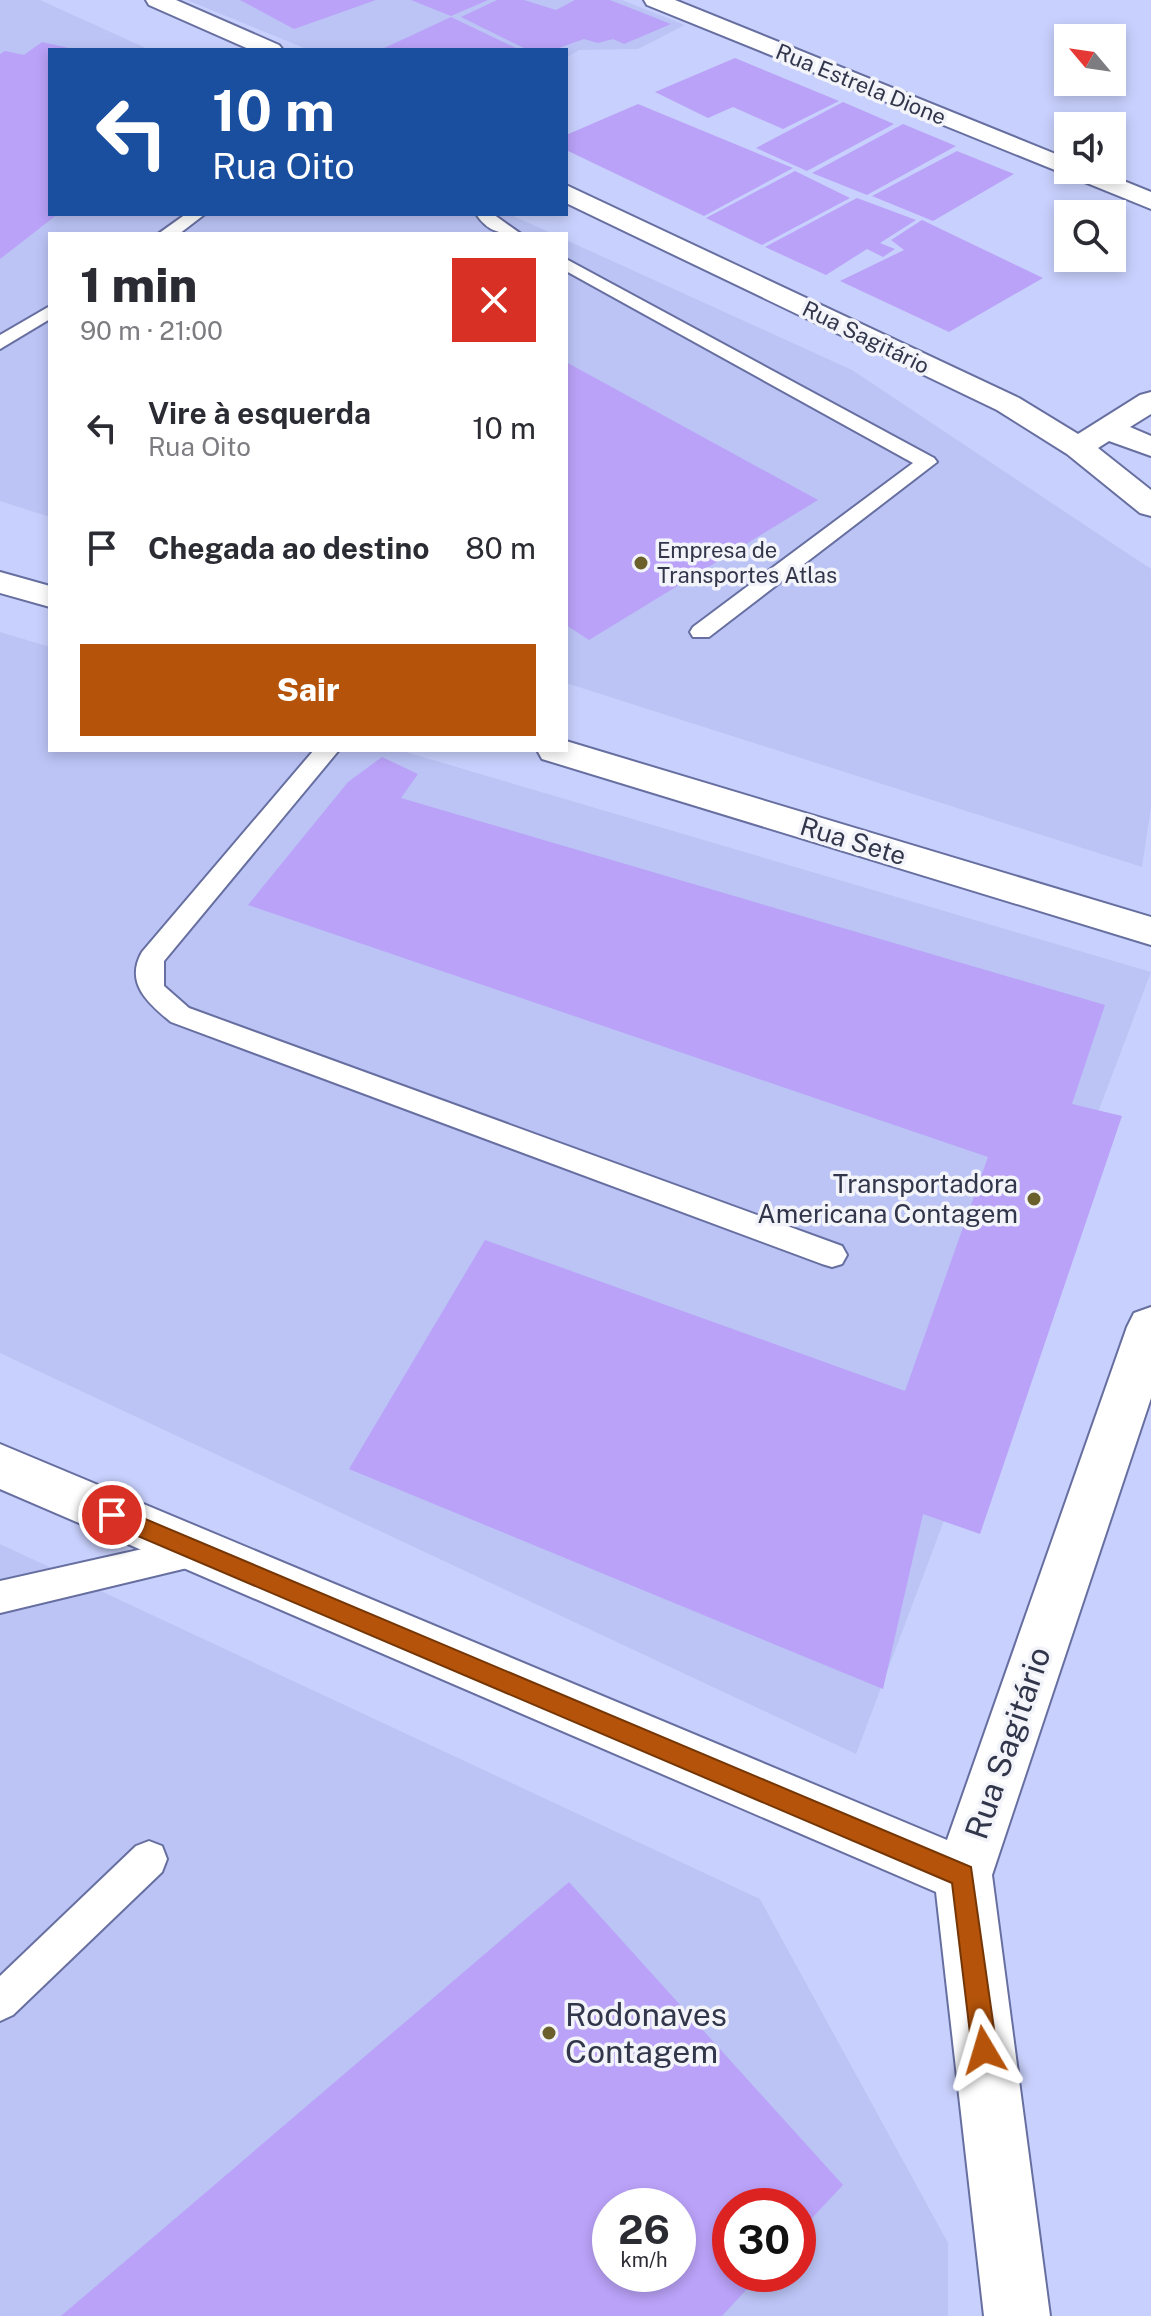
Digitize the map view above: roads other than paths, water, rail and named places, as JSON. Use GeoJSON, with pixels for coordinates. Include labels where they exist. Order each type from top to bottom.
{"type":"FeatureCollection","features":[{"type":"Feature","properties":{"kind":"street"},"geometry":{"type":"LineString","coordinates":[[157,0],[266,48]]}},
{"type":"Feature","properties":{"kind":"street","name":"Rua Estrela Dione"},"geometry":{"type":"LineString","coordinates":[[655,0],[1054,162]]}},
{"type":"Feature","properties":{"kind":"street"},"geometry":{"type":"LineString","coordinates":[[1109,184],[1151,201]]}},
{"type":"Feature","properties":{"kind":"street","name":"Rua Sagitário"},"geometry":{"type":"LineString","coordinates":[[568,194],[1008,404],[1078,447],[1151,506]]}},
{"type":"Feature","properties":{"kind":"street"},"geometry":{"type":"LineString","coordinates":[[1078,447],[1151,401]]}},
{"type":"Feature","properties":{"kind":"street"},"geometry":{"type":"LineString","coordinates":[[1107,429],[1151,447]]}},
{"type":"Feature","properties":{"kind":"street"},"geometry":{"type":"LineString","coordinates":[[0,582],[48,596]]}},
{"type":"Feature","properties":{"kind":"street","name":"Rua Sete"},"geometry":{"type":"LineString","coordinates":[[562,752],[1151,931]]}},
{"type":"Feature","properties":{"kind":"street","name":"Rua Sagitário"},"geometry":{"type":"LineString","coordinates":[[1017,2316],[963,1875],[1151,1327]]}},
{"type":"Feature","properties":{"kind":"street"},"geometry":{"type":"LineString","coordinates":[[0,1466],[196,1552],[963,1875]]}},
{"type":"Feature","properties":{"kind":"lane"},"geometry":{"type":"LineString","coordinates":[[170,232],[194,216]]}},
{"type":"Feature","properties":{"kind":"lane"},"geometry":{"type":"LineString","coordinates":[[486,216],[508,232]]}},
{"type":"Feature","properties":{"kind":"lane"},"geometry":{"type":"LineString","coordinates":[[568,265],[927,462],[701,632]]}},
{"type":"Feature","properties":{"kind":"lane"},"geometry":{"type":"LineString","coordinates":[[0,343],[48,312]]}},
{"type":"Feature","properties":{"kind":"lane"},"geometry":{"type":"LineString","coordinates":[[325,752],[151,959],[151,990],[180,1015],[832,1255]]}},
{"type":"Feature","properties":{"kind":"lane"},"geometry":{"type":"LineString","coordinates":[[0,1597],[196,1552]]}},
{"type":"Feature","properties":{"kind":"lane"},"geometry":{"type":"LineString","coordinates":[[0,2002],[149,1859]]}},
{"type":"Feature","properties":{"kind":"place","name":"Empresa de Transportes Atlas"},"geometry":{"type":"Point","coordinates":[641,563]}},
{"type":"Feature","properties":{"kind":"place","name":"Transportadora Americana Contagem"},"geometry":{"type":"Point","coordinates":[1034,1199]}},
{"type":"Feature","properties":{"kind":"place","name":"Rodonaves Contagem"},"geometry":{"type":"Point","coordinates":[549,2033]}}]}
